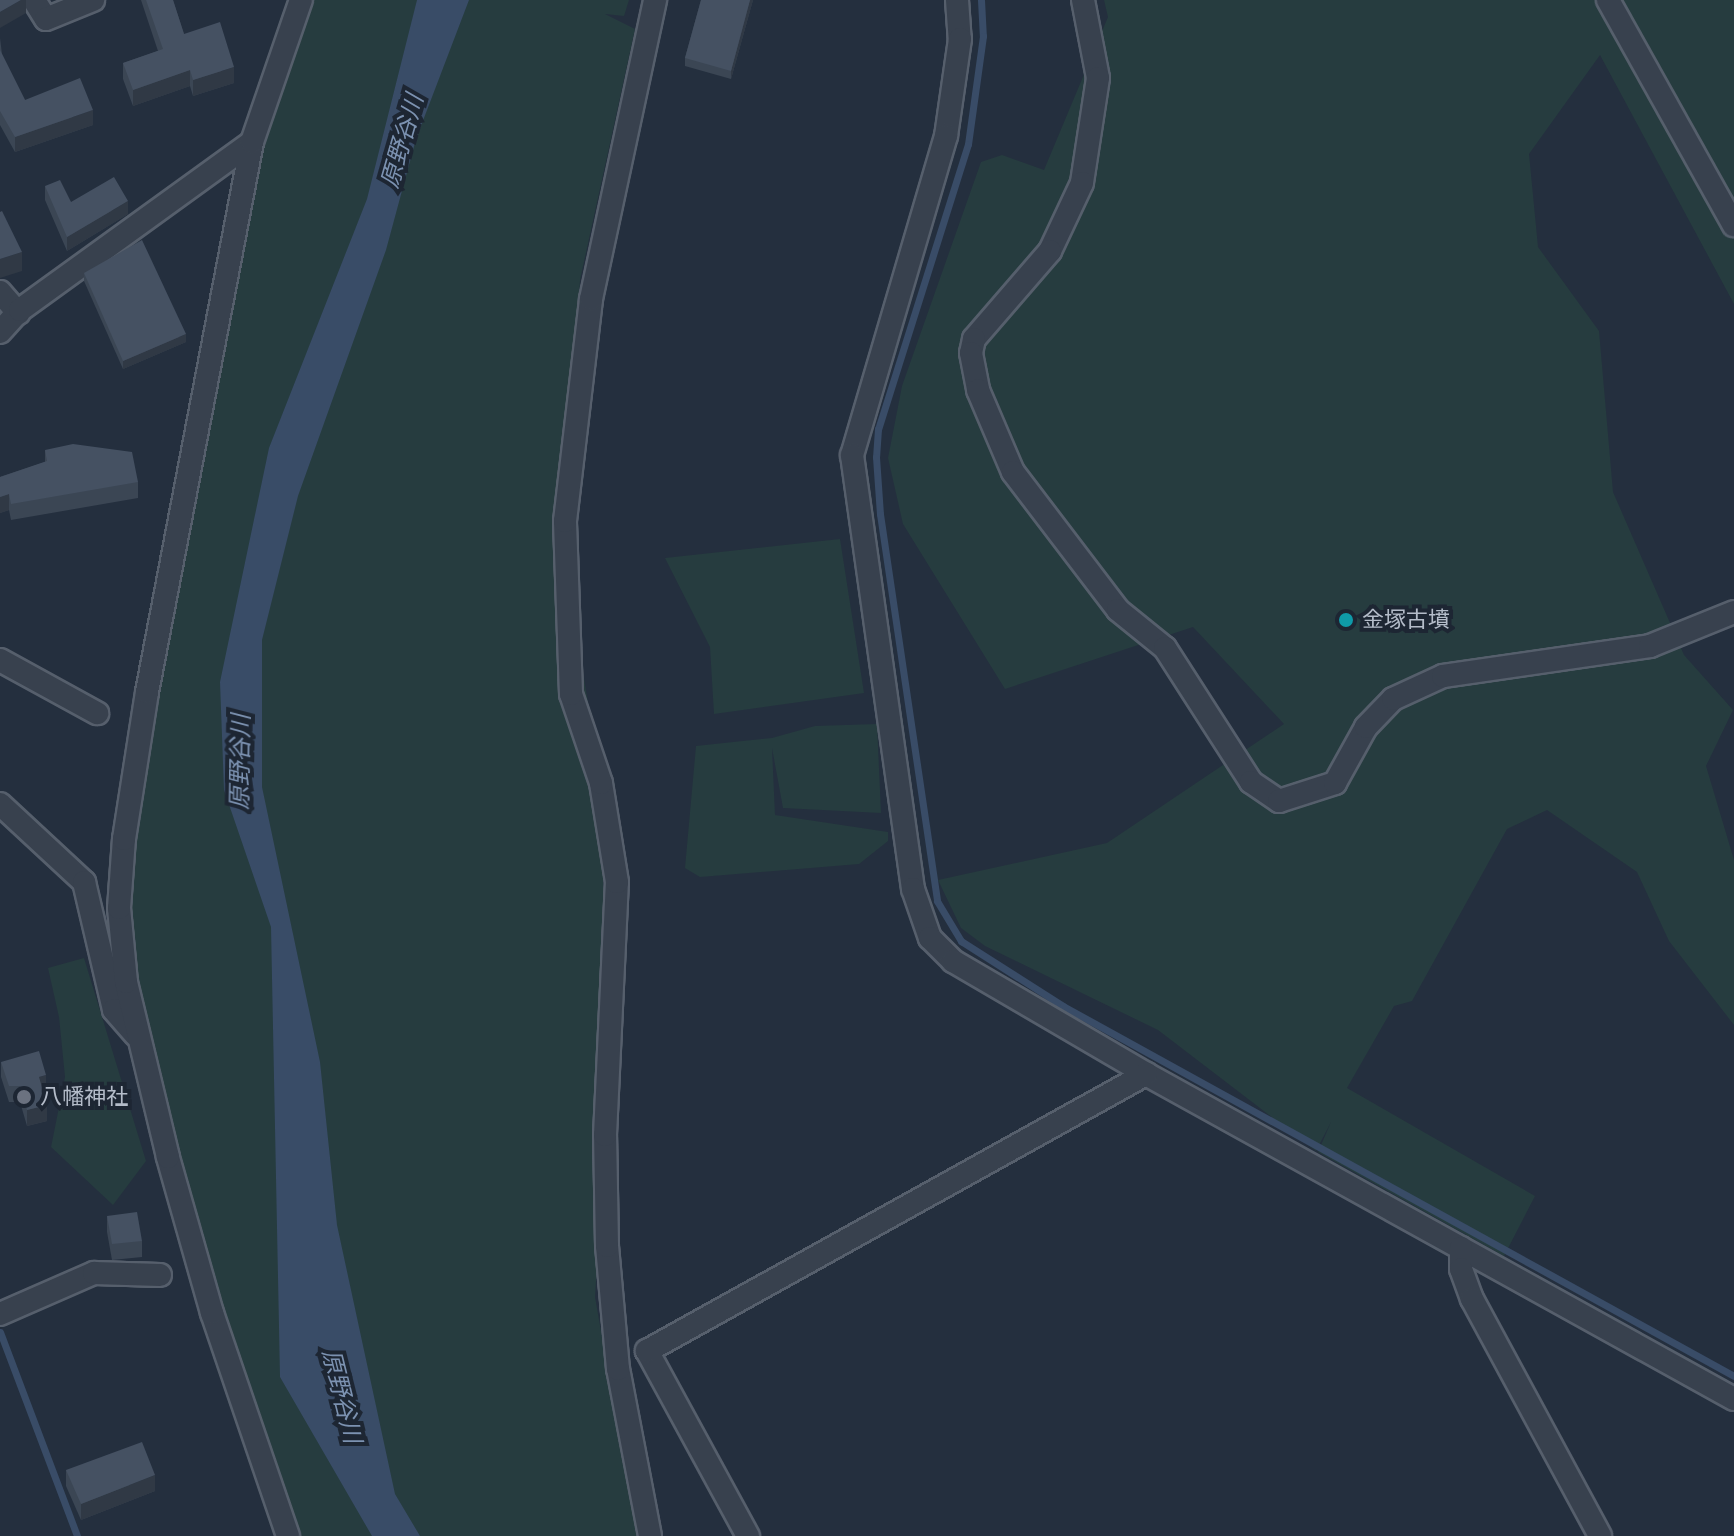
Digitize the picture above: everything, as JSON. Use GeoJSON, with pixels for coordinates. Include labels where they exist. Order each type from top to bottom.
{"type":"FeatureCollection","features":[{"type":"Feature","properties":{"kind":"street"},"geometry":{"type":"LineString","coordinates":[[34,0],[46,19],[93,0]]}},
{"type":"Feature","properties":{"kind":"street"},"geometry":{"type":"LineString","coordinates":[[279,56],[274,45],[284,0]]}},
{"type":"Feature","properties":{"kind":"street"},"geometry":{"type":"LineString","coordinates":[[288,1536],[212,1313],[139,1039],[126,982],[119,908],[124,839],[147,692],[252,142],[279,56],[301,0]]}},
{"type":"Feature","properties":{"kind":"street"},"geometry":{"type":"LineString","coordinates":[[650,1536],[618,1369],[607,1246],[605,1135],[617,882],[601,783],[571,694],[565,521],[591,299],[655,0]]}},
{"type":"Feature","properties":{"kind":"street"},"geometry":{"type":"LineString","coordinates":[[957,0],[960,39],[946,136],[852,455],[913,889],[930,938],[953,961],[1146,1074],[1734,1399]]}},
{"type":"Feature","properties":{"kind":"street"},"geometry":{"type":"LineString","coordinates":[[1083,0],[1098,78],[1082,183],[1050,251],[974,339],[971,353],[978,390],[1013,472],[1118,610],[1165,648],[1251,782],[1279,801],[1335,783],[1366,727],[1393,699],[1443,676],[1650,646],[1734,612]]}},
{"type":"Feature","properties":{"kind":"street"},"geometry":{"type":"LineString","coordinates":[[1608,0],[1734,225]]}},
{"type":"Feature","properties":{"kind":"street"},"geometry":{"type":"LineString","coordinates":[[0,332],[18,313],[252,142]]}},
{"type":"Feature","properties":{"kind":"street"},"geometry":{"type":"LineString","coordinates":[[0,292],[18,313]]}},
{"type":"Feature","properties":{"kind":"street"},"geometry":{"type":"LineString","coordinates":[[0,660],[97,713]]}},
{"type":"Feature","properties":{"kind":"street"},"geometry":{"type":"LineString","coordinates":[[0,804],[84,882],[114,1010],[139,1039]]}},
{"type":"Feature","properties":{"kind":"street"},"geometry":{"type":"LineString","coordinates":[[748,1536],[647,1351],[1146,1074]]}},
{"type":"Feature","properties":{"kind":"street"},"geometry":{"type":"LineString","coordinates":[[1461,1248],[1461,1269],[1472,1299],[1600,1536]]}},
{"type":"Feature","properties":{"kind":"street"},"geometry":{"type":"LineString","coordinates":[[0,1314],[94,1273],[160,1275]]}},
{"type":"Feature","properties":{"kind":"green space"},"geometry":{"type":"Polygon","coordinates":[[[307,0],[629,0],[624,16],[605,14],[635,29],[580,280],[565,561],[601,783],[608,1092],[595,1297],[637,1536],[297,1536],[220,1313],[142,1051],[121,932],[129,805],[252,142],[307,0]]]}},
{"type":"Feature","properties":{"kind":"green space"},"geometry":{"type":"Polygon","coordinates":[[[1104,0],[1734,0],[1734,304],[1600,55],[1529,154],[1538,247],[1599,331],[1613,492],[1684,655],[1733,710],[1706,766],[1734,860],[1734,1025],[1669,941],[1637,872],[1547,810],[1507,829],[1412,1001],[1394,1006],[1347,1088],[1535,1196],[1504,1256],[1318,1152],[1331,1122],[1316,1151],[1158,1030],[985,946],[961,928],[938,880],[1107,843],[1284,724],[1193,627],[1005,689],[903,524],[888,458],[902,386],[981,162],[1002,155],[1044,170],[1108,17],[1104,0]]]}},
{"type":"Feature","properties":{"kind":"green space"},"geometry":{"type":"Polygon","coordinates":[[[840,539],[864,693],[714,714],[710,647],[665,558],[840,539]]]}},
{"type":"Feature","properties":{"kind":"green space"},"geometry":{"type":"Polygon","coordinates":[[[877,724],[881,813],[783,808],[772,748],[775,815],[888,832],[888,841],[859,864],[700,877],[685,868],[696,746],[772,738],[815,726],[877,724]]]}},
{"type":"Feature","properties":{"kind":"green space"},"geometry":{"type":"Polygon","coordinates":[[[84,958],[146,1161],[113,1205],[51,1147],[65,1077],[59,1017],[48,968],[84,958]]]}},
{"type":"Feature","properties":{"kind":"water","name":"原野谷川"},"geometry":{"type":"Polygon","coordinates":[[[417,0],[469,0],[416,139],[386,250],[298,496],[262,640],[262,787],[320,1062],[337,1225],[395,1494],[420,1536],[372,1536],[280,1377],[271,927],[224,790],[220,682],[269,448],[367,199],[417,0]]]}},
{"type":"Feature","properties":{"kind":"building"},"geometry":{"type":"Polygon","coordinates":[[[0,0],[21,0],[0,12],[0,0]]]}},
{"type":"Feature","properties":{"kind":"building"},"geometry":{"type":"Polygon","coordinates":[[[146,0],[173,0],[184,34],[220,22],[234,67],[193,80],[190,70],[133,90],[123,63],[163,49],[146,0]]]}},
{"type":"Feature","properties":{"kind":"building"},"geometry":{"type":"Polygon","coordinates":[[[701,0],[750,0],[731,71],[685,58],[701,0]]]}},
{"type":"Feature","properties":{"kind":"building"},"geometry":{"type":"Polygon","coordinates":[[[0,50],[25,100],[80,78],[93,110],[15,137],[0,111],[0,50]]]}},
{"type":"Feature","properties":{"kind":"building"},"geometry":{"type":"Polygon","coordinates":[[[114,177],[128,201],[67,237],[45,186],[60,180],[71,202],[114,177]]]}},
{"type":"Feature","properties":{"kind":"building"},"geometry":{"type":"Polygon","coordinates":[[[0,212],[22,252],[0,259],[0,212]]]}},
{"type":"Feature","properties":{"kind":"building"},"geometry":{"type":"Polygon","coordinates":[[[142,240],[186,334],[123,361],[84,273],[142,240]]]}},
{"type":"Feature","properties":{"kind":"building"},"geometry":{"type":"Polygon","coordinates":[[[73,444],[132,452],[138,482],[11,504],[9,494],[0,497],[0,477],[47,461],[45,450],[73,444]]]}},
{"type":"Feature","properties":{"kind":"building"},"geometry":{"type":"Polygon","coordinates":[[[39,1051],[46,1075],[39,1077],[47,1105],[27,1110],[20,1086],[9,1086],[1,1062],[39,1051]]]}},
{"type":"Feature","properties":{"kind":"building"},"geometry":{"type":"Polygon","coordinates":[[[137,1212],[142,1241],[112,1244],[107,1216],[137,1212]]]}},
{"type":"Feature","properties":{"kind":"building"},"geometry":{"type":"Polygon","coordinates":[[[142,1442],[155,1475],[81,1504],[66,1470],[142,1442]]]}},
{"type":"Feature","properties":{"kind":"waterway"},"geometry":{"type":"LineString","coordinates":[[981,0],[983,36],[968,144],[878,429],[876,457],[880,514],[937,901],[961,941],[1063,1006],[1734,1376]]}},
{"type":"Feature","properties":{"kind":"waterway"},"geometry":{"type":"LineString","coordinates":[[0,1332],[77,1536]]}},
{"type":"Feature","properties":{"kind":"place","name":"金塚古墳"},"geometry":{"type":"Point","coordinates":[1346,620]}},
{"type":"Feature","properties":{"kind":"place","name":"八幡神社"},"geometry":{"type":"Point","coordinates":[24,1097]}}]}
